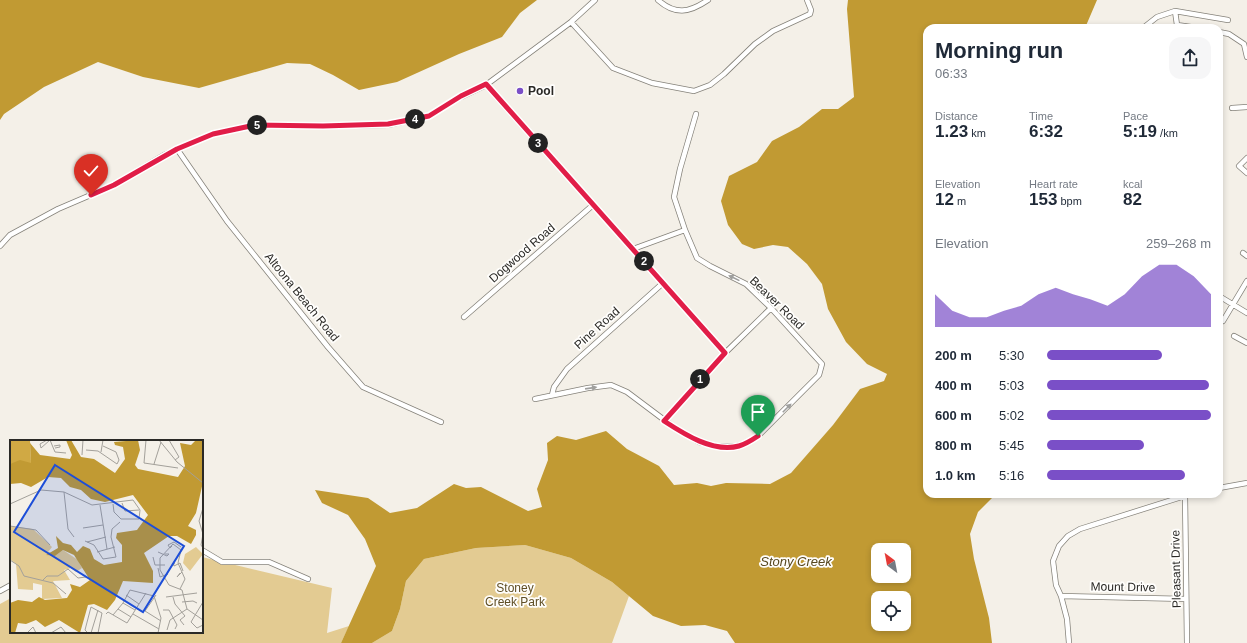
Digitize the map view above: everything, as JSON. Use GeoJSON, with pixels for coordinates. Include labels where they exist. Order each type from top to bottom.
{"type":"FeatureCollection","features":[{"type":"Feature","properties":{"kind":"street"},"geometry":{"type":"LineString","coordinates":[[0,246],[10,235],[58,209],[114,185],[177,149],[213,134],[255,125],[323,126],[388,124],[429,116],[461,96],[486,84],[571,22],[595,0]]}},
{"type":"Feature","properties":{"kind":"street"},"geometry":{"type":"LineString","coordinates":[[658,0],[672,11],[685,11],[699,6],[708,0]]}},
{"type":"Feature","properties":{"kind":"street"},"geometry":{"type":"LineString","coordinates":[[571,22],[613,68],[652,83],[694,91],[710,85],[746,54],[755,44],[773,31],[810,14],[811,10],[807,0]]}},
{"type":"Feature","properties":{"kind":"street"},"geometry":{"type":"LineString","coordinates":[[1148,24],[1157,17],[1175,11],[1195,13],[1228,20]]}},
{"type":"Feature","properties":{"kind":"street"},"geometry":{"type":"LineString","coordinates":[[1175,11],[1175,24]]}},
{"type":"Feature","properties":{"kind":"street"},"geometry":{"type":"LineString","coordinates":[[1223,33],[1229,34],[1244,44],[1247,57]]}},
{"type":"Feature","properties":{"kind":"street"},"geometry":{"type":"LineString","coordinates":[[486,84],[725,353]]}},
{"type":"Feature","properties":{"kind":"street"},"geometry":{"type":"LineString","coordinates":[[1232,108],[1247,107]]}},
{"type":"Feature","properties":{"kind":"street","name":"Beaver Road"},"geometry":{"type":"LineString","coordinates":[[664,421],[699,442],[716,446],[737,446],[746,443],[758,436],[810,385],[819,375],[822,364],[771,308],[746,284],[697,258],[684,230],[674,197],[680,169],[696,114]]}},
{"type":"Feature","properties":{"kind":"street","name":"Altoona Beach Road"},"geometry":{"type":"LineString","coordinates":[[177,149],[227,221],[328,347],[363,387],[441,422]]}},
{"type":"Feature","properties":{"kind":"street"},"geometry":{"type":"LineString","coordinates":[[1247,158],[1239,166],[1247,173]]}},
{"type":"Feature","properties":{"kind":"street","name":"Dogwood Road"},"geometry":{"type":"LineString","coordinates":[[464,317],[593,205]]}},
{"type":"Feature","properties":{"kind":"street"},"geometry":{"type":"LineString","coordinates":[[634,249],[684,230]]}},
{"type":"Feature","properties":{"kind":"street"},"geometry":{"type":"LineString","coordinates":[[1223,321],[1247,281]]}},
{"type":"Feature","properties":{"kind":"street","name":"Pine Road"},"geometry":{"type":"LineString","coordinates":[[552,395],[554,388],[567,370],[663,283]]}},
{"type":"Feature","properties":{"kind":"street"},"geometry":{"type":"LineString","coordinates":[[1223,298],[1247,313]]}},
{"type":"Feature","properties":{"kind":"street"},"geometry":{"type":"LineString","coordinates":[[535,399],[588,388],[611,385],[626,392],[664,421],[725,353],[771,308]]}},
{"type":"Feature","properties":{"kind":"street"},"geometry":{"type":"LineString","coordinates":[[1234,336],[1247,343]]}},
{"type":"Feature","properties":{"kind":"street"},"geometry":{"type":"LineString","coordinates":[[1223,487],[1247,483]]}},
{"type":"Feature","properties":{"kind":"street"},"geometry":{"type":"LineString","coordinates":[[1070,643],[1067,619],[1061,596],[1056,586],[1053,561],[1059,546],[1068,536],[1080,529],[1176,498]]}},
{"type":"Feature","properties":{"kind":"street","name":"Pleasant Drive"},"geometry":{"type":"LineString","coordinates":[[1185,498],[1187,643]]}},
{"type":"Feature","properties":{"kind":"street"},"geometry":{"type":"LineString","coordinates":[[203,551],[222,562],[269,562],[308,579]]}},
{"type":"Feature","properties":{"kind":"street"},"geometry":{"type":"LineString","coordinates":[[0,591],[10,586]]}},
{"type":"Feature","properties":{"kind":"street","name":"Mount Drive"},"geometry":{"type":"LineString","coordinates":[[1061,596],[1186,599]]}},
{"type":"Feature","properties":{"kind":"green space","name":"Stoney Creek Park"},"geometry":{"type":"Polygon","coordinates":[[[525,545],[571,558],[612,582],[629,596],[612,643],[372,643],[392,631],[400,609],[406,581],[424,559],[476,548],[525,545]]]}},
{"type":"Feature","properties":{"kind":"green space"},"geometry":{"type":"Polygon","coordinates":[[[203,557],[332,588],[327,633],[349,626],[341,643],[0,643],[0,604],[10,599],[10,633],[203,633],[203,557]]]}},
{"type":"Feature","properties":{"kind":"water"},"geometry":{"type":"Polygon","coordinates":[[[0,0],[537,0],[520,13],[502,37],[459,54],[397,82],[359,90],[310,64],[287,63],[199,88],[143,77],[98,62],[44,87],[4,114],[0,120],[0,0]]]}},
{"type":"Feature","properties":{"kind":"water","name":"Stony Creek"},"geometry":{"type":"Polygon","coordinates":[[[848,0],[1097,0],[1087,24],[923,24],[923,498],[992,498],[978,512],[970,534],[974,559],[989,618],[992,643],[735,643],[727,631],[705,625],[681,626],[653,616],[612,582],[571,558],[525,545],[476,548],[424,559],[406,581],[400,609],[392,631],[372,643],[341,643],[376,566],[365,539],[348,515],[322,503],[315,490],[368,498],[390,513],[417,508],[454,484],[466,488],[481,487],[528,511],[542,507],[537,489],[548,460],[547,443],[557,436],[576,440],[606,431],[627,449],[659,466],[674,485],[697,483],[711,486],[726,483],[770,484],[791,473],[833,425],[860,389],[884,381],[887,374],[867,364],[846,342],[828,309],[822,284],[807,264],[788,247],[773,245],[754,249],[742,244],[728,225],[721,201],[729,176],[757,162],[772,141],[799,127],[822,109],[838,109],[854,97],[847,9],[848,0]]]}},
{"type":"Feature","properties":{"kind":"place","name":"Pool"},"geometry":{"type":"Point","coordinates":[520,91]}},
{"type":"Feature","properties":{"kind":"route"},"geometry":{"type":"LineString","coordinates":[[91,195],[114,185],[164,155],[213,134],[255,125],[323,126],[388,124],[429,116],[461,96],[486,84],[725,353],[664,421],[699,442],[716,446],[737,446],[758,436]]}}]}
